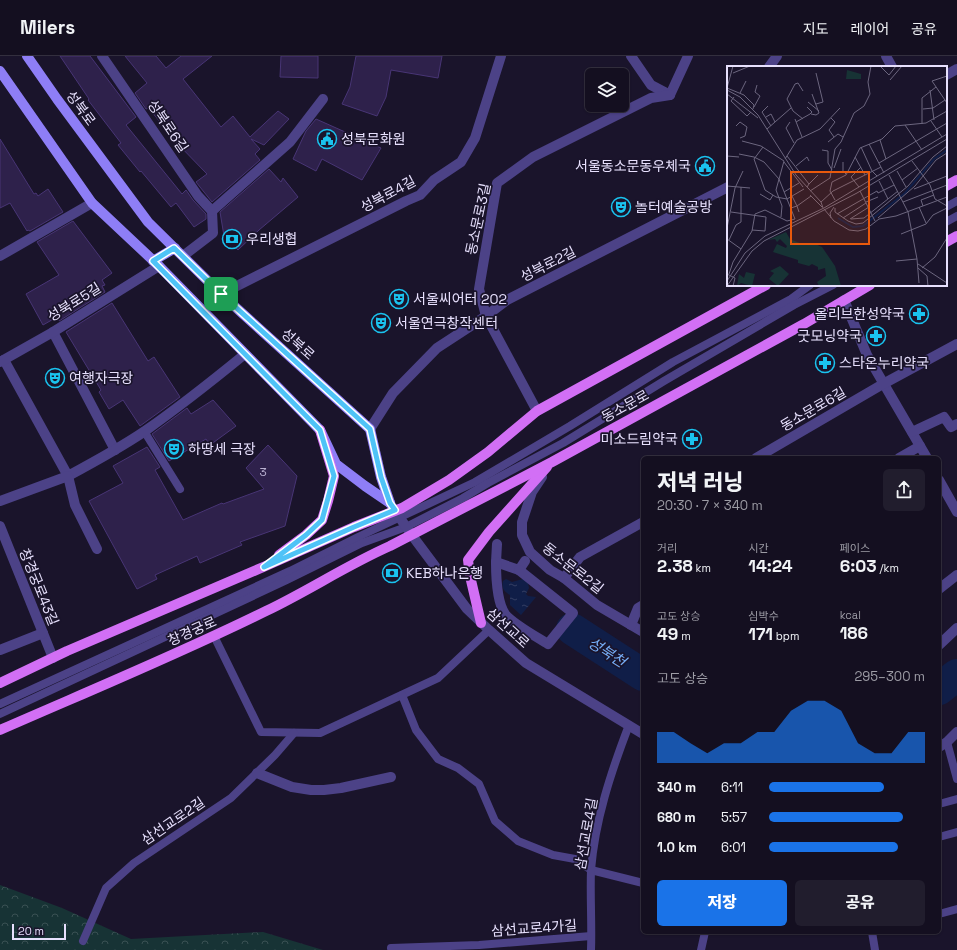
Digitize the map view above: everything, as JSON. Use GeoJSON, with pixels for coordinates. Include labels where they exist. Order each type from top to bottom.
{"type":"FeatureCollection","features":[{"type":"Feature","properties":{"kind":"main road","name":"성북로"},"geometry":{"type":"LineString","coordinates":[[27,56],[148,222],[221,294],[370,429]]}},
{"type":"Feature","properties":{"kind":"main road"},"geometry":{"type":"LineString","coordinates":[[0,71],[92,203],[156,263],[320,430],[336,464],[395,510]]}},
{"type":"Feature","properties":{"kind":"main road"},"geometry":{"type":"LineString","coordinates":[[947,185],[957,180]]}},
{"type":"Feature","properties":{"kind":"main road"},"geometry":{"type":"LineString","coordinates":[[947,241],[957,236]]}},
{"type":"Feature","properties":{"kind":"main road"},"geometry":{"type":"LineString","coordinates":[[156,263],[174,248]]}},
{"type":"Feature","properties":{"kind":"main road"},"geometry":{"type":"LineString","coordinates":[[0,683],[53,658],[368,521],[402,508],[449,480],[488,452],[538,411],[764,286]]}},
{"type":"Feature","properties":{"kind":"main road","name":"동소문로"},"geometry":{"type":"LineString","coordinates":[[390,546],[409,531],[552,462],[797,328],[868,286]]}},
{"type":"Feature","properties":{"kind":"main road"},"geometry":{"type":"LineString","coordinates":[[370,429],[381,477],[395,510]]}},
{"type":"Feature","properties":{"kind":"main road"},"geometry":{"type":"LineString","coordinates":[[264,567],[306,535],[322,520],[334,476],[320,430]]}},
{"type":"Feature","properties":{"kind":"main road"},"geometry":{"type":"LineString","coordinates":[[481,622],[470,576],[468,560],[489,532],[552,462]]}},
{"type":"Feature","properties":{"kind":"main road","name":"창경궁로"},"geometry":{"type":"LineString","coordinates":[[0,730],[214,636],[284,603],[390,546]]}},
{"type":"Feature","properties":{"kind":"street","name":"성북로6길"},"geometry":{"type":"LineString","coordinates":[[102,56],[198,196],[212,211]]}},
{"type":"Feature","properties":{"kind":"street","name":"성북로4길"},"geometry":{"type":"LineString","coordinates":[[221,294],[420,195],[434,180],[461,162],[475,138],[502,56]]}},
{"type":"Feature","properties":{"kind":"street"},"geometry":{"type":"LineString","coordinates":[[631,56],[652,85],[670,95],[688,56]]}},
{"type":"Feature","properties":{"kind":"street"},"geometry":{"type":"LineString","coordinates":[[770,66],[777,56]]}},
{"type":"Feature","properties":{"kind":"street"},"geometry":{"type":"LineString","coordinates":[[886,56],[891,66]]}},
{"type":"Feature","properties":{"kind":"street"},"geometry":{"type":"LineString","coordinates":[[947,75],[957,70]]}},
{"type":"Feature","properties":{"kind":"street","name":"동소문로3길"},"geometry":{"type":"LineString","coordinates":[[538,411],[486,316],[479,289],[498,183],[533,158],[651,98],[670,95]]}},
{"type":"Feature","properties":{"kind":"street"},"geometry":{"type":"LineString","coordinates":[[183,256],[213,233],[212,211],[290,142],[324,99]]}},
{"type":"Feature","properties":{"kind":"street","name":"성북로2길"},"geometry":{"type":"LineString","coordinates":[[370,429],[393,393],[437,348],[486,316],[507,300],[727,188]]}},
{"type":"Feature","properties":{"kind":"street"},"geometry":{"type":"LineString","coordinates":[[0,256],[92,203]]}},
{"type":"Feature","properties":{"kind":"street","name":"성북로5길"},"geometry":{"type":"LineString","coordinates":[[97,549],[75,505],[68,476],[2,361],[53,332],[156,263]]}},
{"type":"Feature","properties":{"kind":"street"},"geometry":{"type":"LineString","coordinates":[[844,300],[867,355],[926,456]]}},
{"type":"Feature","properties":{"kind":"street"},"geometry":{"type":"LineString","coordinates":[[53,332],[115,450]]}},
{"type":"Feature","properties":{"kind":"street","name":"동소문로6길"},"geometry":{"type":"LineString","coordinates":[[759,456],[884,384],[957,344]]}},
{"type":"Feature","properties":{"kind":"street"},"geometry":{"type":"LineString","coordinates":[[0,501],[68,476],[115,450],[209,384],[245,354]]}},
{"type":"Feature","properties":{"kind":"street"},"geometry":{"type":"LineString","coordinates":[[912,432],[944,417],[951,427],[957,424]]}},
{"type":"Feature","properties":{"kind":"street"},"geometry":{"type":"LineString","coordinates":[[902,456],[920,446]]}},
{"type":"Feature","properties":{"kind":"street","name":"동소문로2길"},"geometry":{"type":"LineString","coordinates":[[552,462],[532,492],[522,522],[522,535],[530,552],[550,570],[564,578],[597,605],[641,631]]}},
{"type":"Feature","properties":{"kind":"street"},"geometry":{"type":"LineString","coordinates":[[943,496],[957,512]]}},
{"type":"Feature","properties":{"kind":"street","name":"삼선교로"},"geometry":{"type":"LineString","coordinates":[[395,510],[467,609],[489,630],[526,663],[641,733]]}},
{"type":"Feature","properties":{"kind":"street"},"geometry":{"type":"LineString","coordinates":[[564,578],[580,557],[641,523]]}},
{"type":"Feature","properties":{"kind":"street","name":"창경궁로43길"},"geometry":{"type":"LineString","coordinates":[[0,526],[53,658]]}},
{"type":"Feature","properties":{"kind":"street"},"geometry":{"type":"LineString","coordinates":[[496,562],[519,570],[573,613],[548,644],[515,622],[505,613],[496,581],[496,562],[497,544]]}},
{"type":"Feature","properties":{"kind":"street"},"geometry":{"type":"LineString","coordinates":[[519,570],[525,561]]}},
{"type":"Feature","properties":{"kind":"street"},"geometry":{"type":"LineString","coordinates":[[941,587],[957,575]]}},
{"type":"Feature","properties":{"kind":"street"},"geometry":{"type":"LineString","coordinates":[[631,625],[638,608],[641,606]]}},
{"type":"Feature","properties":{"kind":"street"},"geometry":{"type":"LineString","coordinates":[[941,643],[957,628]]}},
{"type":"Feature","properties":{"kind":"street"},"geometry":{"type":"LineString","coordinates":[[0,650],[43,633]]}},
{"type":"Feature","properties":{"kind":"street"},"geometry":{"type":"LineString","coordinates":[[943,745],[957,732]]}},
{"type":"Feature","properties":{"kind":"street"},"geometry":{"type":"LineString","coordinates":[[257,773],[292,787],[311,790],[341,788],[391,776]]}},
{"type":"Feature","properties":{"kind":"lane"},"geometry":{"type":"LineString","coordinates":[[947,206],[957,201]]}},
{"type":"Feature","properties":{"kind":"lane"},"geometry":{"type":"LineString","coordinates":[[947,221],[957,216]]}},
{"type":"Feature","properties":{"kind":"lane"},"geometry":{"type":"LineString","coordinates":[[0,704],[290,571],[358,537],[395,510],[475,482],[570,426],[673,362],[791,299],[809,286]]}},
{"type":"Feature","properties":{"kind":"lane"},"geometry":{"type":"LineString","coordinates":[[0,714],[280,584],[362,543],[409,531],[488,483],[563,443],[677,373],[794,305],[831,286]]}},
{"type":"Feature","properties":{"kind":"lane"},"geometry":{"type":"LineString","coordinates":[[144,431],[180,489]]}},
{"type":"Feature","properties":{"kind":"lane"},"geometry":{"type":"LineString","coordinates":[[214,636],[261,732],[320,733],[438,678],[489,630]]}},
{"type":"Feature","properties":{"kind":"lane"},"geometry":{"type":"LineString","coordinates":[[402,695],[416,730],[438,759],[458,768],[479,784],[495,821],[518,841],[553,855],[575,859],[592,870],[641,882]]}},
{"type":"Feature","properties":{"kind":"lane","name":"삼선교로4길"},"geometry":{"type":"LineString","coordinates":[[591,950],[592,870],[597,830],[608,784],[629,725]]}},
{"type":"Feature","properties":{"kind":"lane","name":"삼선교로2길"},"geometry":{"type":"LineString","coordinates":[[83,941],[106,888],[134,863],[231,798],[275,755],[294,733]]}},
{"type":"Feature","properties":{"kind":"lane"},"geometry":{"type":"LineString","coordinates":[[943,745],[957,779]]}},
{"type":"Feature","properties":{"kind":"lane"},"geometry":{"type":"LineString","coordinates":[[941,803],[957,799]]}},
{"type":"Feature","properties":{"kind":"lane"},"geometry":{"type":"LineString","coordinates":[[941,836],[957,832]]}},
{"type":"Feature","properties":{"kind":"lane"},"geometry":{"type":"LineString","coordinates":[[941,913],[957,909]]}},
{"type":"Feature","properties":{"kind":"lane"},"geometry":{"type":"LineString","coordinates":[[701,950],[705,934]]}},
{"type":"Feature","properties":{"kind":"lane"},"geometry":{"type":"LineString","coordinates":[[873,934],[875,950]]}},
{"type":"Feature","properties":{"kind":"lane","name":"삼선교로4가길"},"geometry":{"type":"LineString","coordinates":[[391,948],[479,947],[591,936]]}},
{"type":"Feature","properties":{"kind":"green space"},"geometry":{"type":"Polygon","coordinates":[[[0,885],[62,908],[131,939],[263,932],[323,950],[0,950],[0,885]]]}},
{"type":"Feature","properties":{"kind":"water"},"geometry":{"type":"Polygon","coordinates":[[[506,579],[512,582],[523,579],[528,583],[529,588],[526,594],[528,596],[536,597],[521,615],[510,605],[510,595],[502,586],[503,581],[506,579]]]}},
{"type":"Feature","properties":{"kind":"building"},"geometry":{"type":"Polygon","coordinates":[[[60,56],[90,56],[136,117],[126,125],[182,194],[186,190],[206,214],[206,219],[194,227],[176,203],[171,207],[118,145],[121,143],[88,100],[89,99],[60,56]]]}},
{"type":"Feature","properties":{"kind":"building"},"geometry":{"type":"Polygon","coordinates":[[[125,56],[156,56],[166,68],[181,56],[212,56],[183,79],[221,127],[233,116],[250,137],[278,111],[289,119],[264,145],[251,139],[260,149],[255,154],[260,160],[212,202],[196,182],[207,174],[174,140],[149,108],[146,109],[135,93],[147,83],[125,56]]]}},
{"type":"Feature","properties":{"kind":"building"},"geometry":{"type":"Polygon","coordinates":[[[281,56],[318,56],[318,78],[280,77],[281,56]]]}},
{"type":"Feature","properties":{"kind":"building"},"geometry":{"type":"Polygon","coordinates":[[[356,56],[442,56],[438,78],[391,70],[386,97],[377,116],[342,104],[350,87],[356,56]]]}},
{"type":"Feature","properties":{"kind":"building"},"geometry":{"type":"Polygon","coordinates":[[[316,119],[381,148],[362,180],[322,159],[316,171],[293,159],[306,131],[316,119]]]}},
{"type":"Feature","properties":{"kind":"building"},"geometry":{"type":"Polygon","coordinates":[[[0,139],[34,194],[36,193],[38,196],[48,189],[63,212],[30,231],[27,231],[10,203],[0,208],[0,139]]]}},
{"type":"Feature","properties":{"kind":"building"},"geometry":{"type":"Polygon","coordinates":[[[269,169],[281,182],[283,178],[298,197],[238,250],[224,236],[220,212],[269,169]]]}},
{"type":"Feature","properties":{"kind":"building"},"geometry":{"type":"Polygon","coordinates":[[[73,221],[112,273],[102,280],[105,285],[102,286],[105,292],[59,321],[57,317],[43,325],[26,294],[59,275],[37,242],[73,221]]]}},
{"type":"Feature","properties":{"kind":"building"},"geometry":{"type":"Polygon","coordinates":[[[112,303],[148,361],[154,357],[180,397],[140,426],[123,400],[109,409],[99,392],[101,390],[66,332],[112,303]]]}},
{"type":"Feature","properties":{"kind":"building"},"geometry":{"type":"Polygon","coordinates":[[[213,400],[236,426],[210,445],[206,439],[169,461],[152,434],[187,408],[191,414],[213,400]]]}},
{"type":"Feature","properties":{"kind":"building"},"geometry":{"type":"Polygon","coordinates":[[[268,445],[297,476],[285,526],[240,542],[242,545],[200,563],[197,556],[155,575],[157,579],[137,589],[89,501],[123,483],[113,466],[147,447],[160,467],[155,470],[183,520],[222,503],[223,504],[264,489],[246,468],[268,445]]]}},
{"type":"Feature","properties":{"kind":"waterway","name":"성북천"},"geometry":{"type":"LineString","coordinates":[[572,629],[641,674]]}},
{"type":"Feature","properties":{"kind":"waterway","name":"성북천"},"geometry":{"type":"LineString","coordinates":[[941,687],[957,675]]}},
{"type":"Feature","properties":{"kind":"place","name":"성북문화원"},"geometry":{"type":"Point","coordinates":[327,139]}},
{"type":"Feature","properties":{"kind":"place","name":"서울동소문동우체국"},"geometry":{"type":"Point","coordinates":[705,166]}},
{"type":"Feature","properties":{"kind":"place","name":"놀터예술공방"},"geometry":{"type":"Point","coordinates":[621,207]}},
{"type":"Feature","properties":{"kind":"place","name":"우리생협"},"geometry":{"type":"Point","coordinates":[232,239]}},
{"type":"Feature","properties":{"kind":"place","name":"서울씨어터 202"},"geometry":{"type":"Point","coordinates":[399,299]}},
{"type":"Feature","properties":{"kind":"place","name":"올리브한성약국"},"geometry":{"type":"Point","coordinates":[919,314]}},
{"type":"Feature","properties":{"kind":"place","name":"서울연극창작센터"},"geometry":{"type":"Point","coordinates":[381,323]}},
{"type":"Feature","properties":{"kind":"place","name":"굿모닝약국"},"geometry":{"type":"Point","coordinates":[876,336]}},
{"type":"Feature","properties":{"kind":"place","name":"스타온누리약국"},"geometry":{"type":"Point","coordinates":[825,363]}},
{"type":"Feature","properties":{"kind":"place","name":"여행자극장"},"geometry":{"type":"Point","coordinates":[55,378]}},
{"type":"Feature","properties":{"kind":"place","name":"미소드림약국"},"geometry":{"type":"Point","coordinates":[692,439]}},
{"type":"Feature","properties":{"kind":"place","name":"하땅세 극장"},"geometry":{"type":"Point","coordinates":[174,449]}},
{"type":"Feature","properties":{"kind":"place","name":"KEB하나은행"},"geometry":{"type":"Point","coordinates":[392,573]}},
{"type":"Feature","properties":{"kind":"route"},"geometry":{"type":"LineString","coordinates":[[174,248],[221,294],[370,429],[381,477],[390,503],[395,510],[264,567],[306,535],[322,520],[334,476],[320,430],[153,261],[174,248]]}}]}
